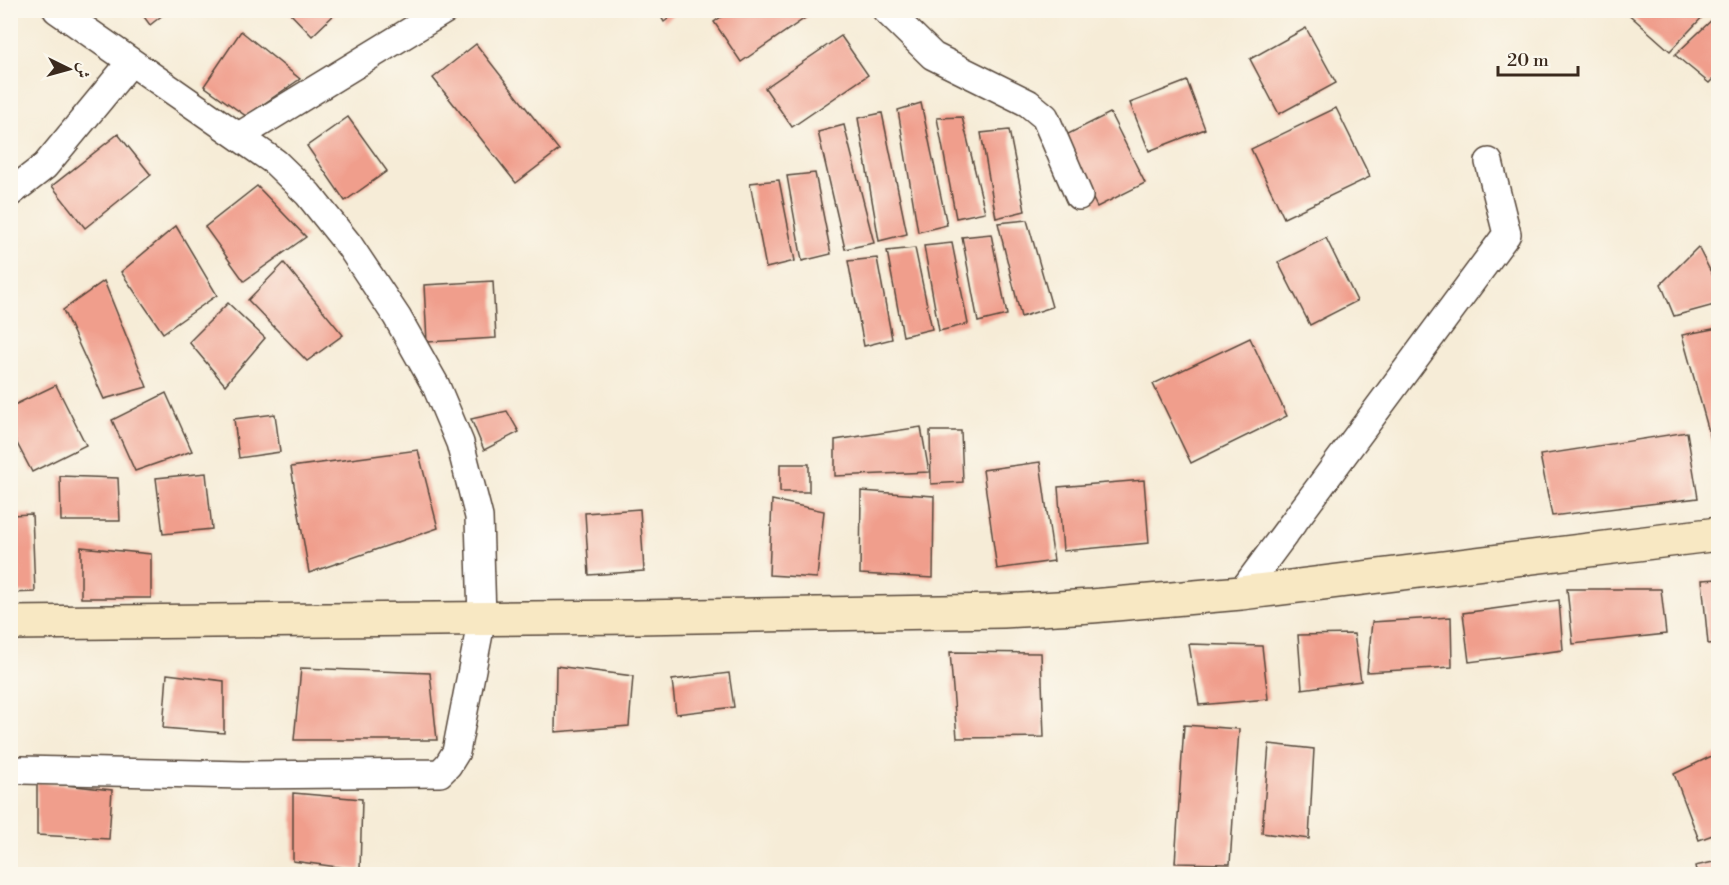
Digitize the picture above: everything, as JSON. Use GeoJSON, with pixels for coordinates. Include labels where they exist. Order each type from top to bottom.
{"type":"FeatureCollection","features":[{"type":"Feature","properties":{"kind":"main road"},"geometry":{"type":"LineString","coordinates":[[10,623],[1003,611],[1241,593],[1719,534]]}},
{"type":"Feature","properties":{"kind":"street"},"geometry":{"type":"LineString","coordinates":[[22,770],[243,775],[440,772],[448,765],[456,752],[482,618],[479,517],[460,443],[436,386],[398,316],[349,245],[308,194],[275,162],[57,10]]}},
{"type":"Feature","properties":{"kind":"street"},"geometry":{"type":"LineString","coordinates":[[239,136],[445,10]]}},
{"type":"Feature","properties":{"kind":"street"},"geometry":{"type":"LineString","coordinates":[[886,10],[933,56],[1028,104],[1045,117],[1079,196]]}},
{"type":"Feature","properties":{"kind":"street"},"geometry":{"type":"LineString","coordinates":[[10,193],[45,166],[130,63]]}},
{"type":"Feature","properties":{"kind":"street"},"geometry":{"type":"LineString","coordinates":[[1241,593],[1507,234],[1489,162]]}},
{"type":"Feature","properties":{"kind":"building"},"geometry":{"type":"Polygon","coordinates":[[[139,10],[169,10],[150,25],[139,10]]]}},
{"type":"Feature","properties":{"kind":"building"},"geometry":{"type":"Polygon","coordinates":[[[287,10],[339,10],[312,36],[287,10]]]}},
{"type":"Feature","properties":{"kind":"building"},"geometry":{"type":"Polygon","coordinates":[[[657,10],[680,10],[664,22],[657,10]]]}},
{"type":"Feature","properties":{"kind":"building"},"geometry":{"type":"Polygon","coordinates":[[[731,10],[808,10],[811,14],[741,62],[714,22],[731,10]]]}},
{"type":"Feature","properties":{"kind":"building"},"geometry":{"type":"Polygon","coordinates":[[[1624,10],[1709,10],[1670,51],[1624,10]]]}},
{"type":"Feature","properties":{"kind":"building"},"geometry":{"type":"Polygon","coordinates":[[[1718,14],[1718,74],[1709,83],[1675,55],[1718,14]]]}},
{"type":"Feature","properties":{"kind":"building"},"geometry":{"type":"Polygon","coordinates":[[[1306,28],[1336,83],[1279,114],[1250,59],[1306,28]]]}},
{"type":"Feature","properties":{"kind":"building"},"geometry":{"type":"Polygon","coordinates":[[[241,31],[300,79],[246,116],[204,86],[241,31]]]}},
{"type":"Feature","properties":{"kind":"building"},"geometry":{"type":"Polygon","coordinates":[[[841,36],[868,75],[792,127],[765,88],[841,36]]]}},
{"type":"Feature","properties":{"kind":"building"},"geometry":{"type":"Polygon","coordinates":[[[476,44],[559,150],[516,183],[433,78],[476,44]]]}},
{"type":"Feature","properties":{"kind":"building"},"geometry":{"type":"Polygon","coordinates":[[[1187,81],[1205,129],[1149,151],[1130,103],[1187,81]]]}},
{"type":"Feature","properties":{"kind":"building"},"geometry":{"type":"Polygon","coordinates":[[[921,103],[947,225],[918,232],[898,110],[921,103]]]}},
{"type":"Feature","properties":{"kind":"building"},"geometry":{"type":"Polygon","coordinates":[[[1336,108],[1370,177],[1284,218],[1251,149],[1336,108]]]}},
{"type":"Feature","properties":{"kind":"building"},"geometry":{"type":"Polygon","coordinates":[[[882,113],[907,234],[879,241],[858,118],[882,113]]]}},
{"type":"Feature","properties":{"kind":"building"},"geometry":{"type":"Polygon","coordinates":[[[1110,113],[1145,183],[1097,207],[1062,137],[1110,113]]]}},
{"type":"Feature","properties":{"kind":"building"},"geometry":{"type":"Polygon","coordinates":[[[348,117],[387,171],[345,201],[307,146],[348,117]]]}},
{"type":"Feature","properties":{"kind":"building"},"geometry":{"type":"Polygon","coordinates":[[[962,117],[985,212],[956,218],[937,118],[962,117]]]}},
{"type":"Feature","properties":{"kind":"building"},"geometry":{"type":"Polygon","coordinates":[[[844,125],[874,243],[845,249],[818,132],[844,125]]]}},
{"type":"Feature","properties":{"kind":"building"},"geometry":{"type":"Polygon","coordinates":[[[1009,130],[1025,211],[996,218],[981,133],[1009,130]]]}},
{"type":"Feature","properties":{"kind":"building"},"geometry":{"type":"Polygon","coordinates":[[[118,134],[151,175],[85,228],[52,186],[118,134]]]}},
{"type":"Feature","properties":{"kind":"building"},"geometry":{"type":"Polygon","coordinates":[[[815,173],[831,254],[802,261],[787,176],[815,173]]]}},
{"type":"Feature","properties":{"kind":"building"},"geometry":{"type":"Polygon","coordinates":[[[779,180],[795,261],[766,268],[750,183],[779,180]]]}},
{"type":"Feature","properties":{"kind":"building"},"geometry":{"type":"Polygon","coordinates":[[[257,186],[306,237],[244,281],[205,227],[257,186]]]}},
{"type":"Feature","properties":{"kind":"building"},"geometry":{"type":"Polygon","coordinates":[[[1027,220],[1052,307],[1021,317],[998,223],[1027,220]]]}},
{"type":"Feature","properties":{"kind":"building"},"geometry":{"type":"Polygon","coordinates":[[[176,226],[217,295],[163,333],[121,272],[176,226]]]}},
{"type":"Feature","properties":{"kind":"building"},"geometry":{"type":"Polygon","coordinates":[[[991,234],[1007,315],[978,322],[962,237],[991,234]]]}},
{"type":"Feature","properties":{"kind":"building"},"geometry":{"type":"Polygon","coordinates":[[[1326,238],[1357,301],[1310,325],[1278,262],[1326,238]]]}},
{"type":"Feature","properties":{"kind":"building"},"geometry":{"type":"Polygon","coordinates":[[[952,243],[968,324],[939,331],[924,246],[952,243]]]}},
{"type":"Feature","properties":{"kind":"building"},"geometry":{"type":"Polygon","coordinates":[[[1698,247],[1718,286],[1718,304],[1674,316],[1661,284],[1698,247]]]}},
{"type":"Feature","properties":{"kind":"building"},"geometry":{"type":"Polygon","coordinates":[[[915,248],[932,329],[903,336],[887,251],[915,248]]]}},
{"type":"Feature","properties":{"kind":"building"},"geometry":{"type":"Polygon","coordinates":[[[877,258],[892,339],[864,346],[848,261],[877,258]]]}},
{"type":"Feature","properties":{"kind":"building"},"geometry":{"type":"Polygon","coordinates":[[[284,263],[343,335],[307,361],[248,300],[284,263]]]}},
{"type":"Feature","properties":{"kind":"building"},"geometry":{"type":"Polygon","coordinates":[[[104,281],[147,387],[104,399],[63,310],[104,281]]]}},
{"type":"Feature","properties":{"kind":"building"},"geometry":{"type":"Polygon","coordinates":[[[493,281],[496,338],[427,342],[424,285],[493,281]]]}},
{"type":"Feature","properties":{"kind":"building"},"geometry":{"type":"Polygon","coordinates":[[[228,303],[265,338],[225,385],[189,342],[228,303]]]}},
{"type":"Feature","properties":{"kind":"building"},"geometry":{"type":"Polygon","coordinates":[[[1718,328],[1718,464],[1682,335],[1718,328]]]}},
{"type":"Feature","properties":{"kind":"building"},"geometry":{"type":"Polygon","coordinates":[[[1250,338],[1287,416],[1191,463],[1153,384],[1250,338]]]}},
{"type":"Feature","properties":{"kind":"building"},"geometry":{"type":"Polygon","coordinates":[[[56,385],[86,445],[32,472],[10,430],[10,407],[56,385]]]}},
{"type":"Feature","properties":{"kind":"building"},"geometry":{"type":"Polygon","coordinates":[[[166,393],[192,451],[135,471],[112,420],[166,393]]]}},
{"type":"Feature","properties":{"kind":"building"},"geometry":{"type":"Polygon","coordinates":[[[507,411],[519,432],[484,450],[471,419],[507,411]]]}},
{"type":"Feature","properties":{"kind":"building"},"geometry":{"type":"Polygon","coordinates":[[[275,414],[280,452],[239,458],[234,419],[275,414]]]}},
{"type":"Feature","properties":{"kind":"building"},"geometry":{"type":"Polygon","coordinates":[[[921,427],[929,472],[835,476],[835,440],[921,427]]]}},
{"type":"Feature","properties":{"kind":"building"},"geometry":{"type":"Polygon","coordinates":[[[930,431],[961,431],[963,482],[931,484],[930,431]]]}},
{"type":"Feature","properties":{"kind":"building"},"geometry":{"type":"Polygon","coordinates":[[[1687,432],[1698,498],[1552,516],[1540,455],[1687,432]]]}},
{"type":"Feature","properties":{"kind":"building"},"geometry":{"type":"Polygon","coordinates":[[[418,450],[438,528],[309,573],[291,467],[418,450]]]}},
{"type":"Feature","properties":{"kind":"building"},"geometry":{"type":"Polygon","coordinates":[[[1040,462],[1054,561],[997,569],[983,470],[1040,462]]]}},
{"type":"Feature","properties":{"kind":"building"},"geometry":{"type":"Polygon","coordinates":[[[780,464],[809,464],[809,492],[780,492],[780,464]]]}},
{"type":"Feature","properties":{"kind":"building"},"geometry":{"type":"Polygon","coordinates":[[[206,473],[212,529],[163,534],[156,478],[206,473]]]}},
{"type":"Feature","properties":{"kind":"building"},"geometry":{"type":"Polygon","coordinates":[[[60,476],[118,478],[120,521],[61,521],[60,476]]]}},
{"type":"Feature","properties":{"kind":"building"},"geometry":{"type":"Polygon","coordinates":[[[1144,480],[1149,543],[1063,551],[1058,487],[1144,480]]]}},
{"type":"Feature","properties":{"kind":"building"},"geometry":{"type":"Polygon","coordinates":[[[861,491],[934,496],[933,578],[860,574],[861,491]]]}},
{"type":"Feature","properties":{"kind":"building"},"geometry":{"type":"Polygon","coordinates":[[[772,500],[824,511],[817,578],[769,575],[772,500]]]}},
{"type":"Feature","properties":{"kind":"building"},"geometry":{"type":"Polygon","coordinates":[[[640,509],[644,571],[589,575],[585,513],[640,509]]]}},
{"type":"Feature","properties":{"kind":"building"},"geometry":{"type":"Polygon","coordinates":[[[32,514],[35,592],[10,593],[10,515],[32,514]]]}},
{"type":"Feature","properties":{"kind":"building"},"geometry":{"type":"Polygon","coordinates":[[[81,547],[151,554],[151,598],[81,598],[81,547]]]}},
{"type":"Feature","properties":{"kind":"building"},"geometry":{"type":"Polygon","coordinates":[[[1718,579],[1718,643],[1708,644],[1702,580],[1718,579]]]}},
{"type":"Feature","properties":{"kind":"building"},"geometry":{"type":"Polygon","coordinates":[[[1567,589],[1661,589],[1666,634],[1573,644],[1567,589]]]}},
{"type":"Feature","properties":{"kind":"building"},"geometry":{"type":"Polygon","coordinates":[[[1559,600],[1563,650],[1469,662],[1463,613],[1559,600]]]}},
{"type":"Feature","properties":{"kind":"building"},"geometry":{"type":"Polygon","coordinates":[[[1451,617],[1452,667],[1367,672],[1372,622],[1451,617]]]}},
{"type":"Feature","properties":{"kind":"building"},"geometry":{"type":"Polygon","coordinates":[[[1354,634],[1361,681],[1302,689],[1298,635],[1354,634]]]}},
{"type":"Feature","properties":{"kind":"building"},"geometry":{"type":"Polygon","coordinates":[[[1189,644],[1262,646],[1268,699],[1199,705],[1189,644]]]}},
{"type":"Feature","properties":{"kind":"building"},"geometry":{"type":"Polygon","coordinates":[[[950,652],[1041,653],[1044,737],[957,738],[950,652]]]}},
{"type":"Feature","properties":{"kind":"building"},"geometry":{"type":"Polygon","coordinates":[[[556,666],[633,676],[629,726],[555,732],[556,666]]]}},
{"type":"Feature","properties":{"kind":"building"},"geometry":{"type":"Polygon","coordinates":[[[301,668],[430,673],[437,740],[294,740],[301,668]]]}},
{"type":"Feature","properties":{"kind":"building"},"geometry":{"type":"Polygon","coordinates":[[[729,673],[734,707],[676,714],[672,680],[729,673]]]}},
{"type":"Feature","properties":{"kind":"building"},"geometry":{"type":"Polygon","coordinates":[[[167,674],[224,681],[224,733],[163,728],[167,674]]]}},
{"type":"Feature","properties":{"kind":"building"},"geometry":{"type":"Polygon","coordinates":[[[1184,725],[1239,729],[1230,864],[1175,863],[1184,725]]]}},
{"type":"Feature","properties":{"kind":"building"},"geometry":{"type":"Polygon","coordinates":[[[1269,744],[1314,749],[1309,839],[1262,833],[1269,744]]]}},
{"type":"Feature","properties":{"kind":"building"},"geometry":{"type":"Polygon","coordinates":[[[1718,753],[1718,833],[1699,840],[1674,774],[1718,753]]]}},
{"type":"Feature","properties":{"kind":"building"},"geometry":{"type":"Polygon","coordinates":[[[37,782],[112,790],[109,839],[37,835],[37,782]]]}},
{"type":"Feature","properties":{"kind":"building"},"geometry":{"type":"Polygon","coordinates":[[[293,793],[362,799],[360,870],[293,861],[293,793]]]}},
{"type":"Feature","properties":{"kind":"building"},"geometry":{"type":"Polygon","coordinates":[[[1718,861],[1718,874],[1697,874],[1695,866],[1718,861]]]}}]}
